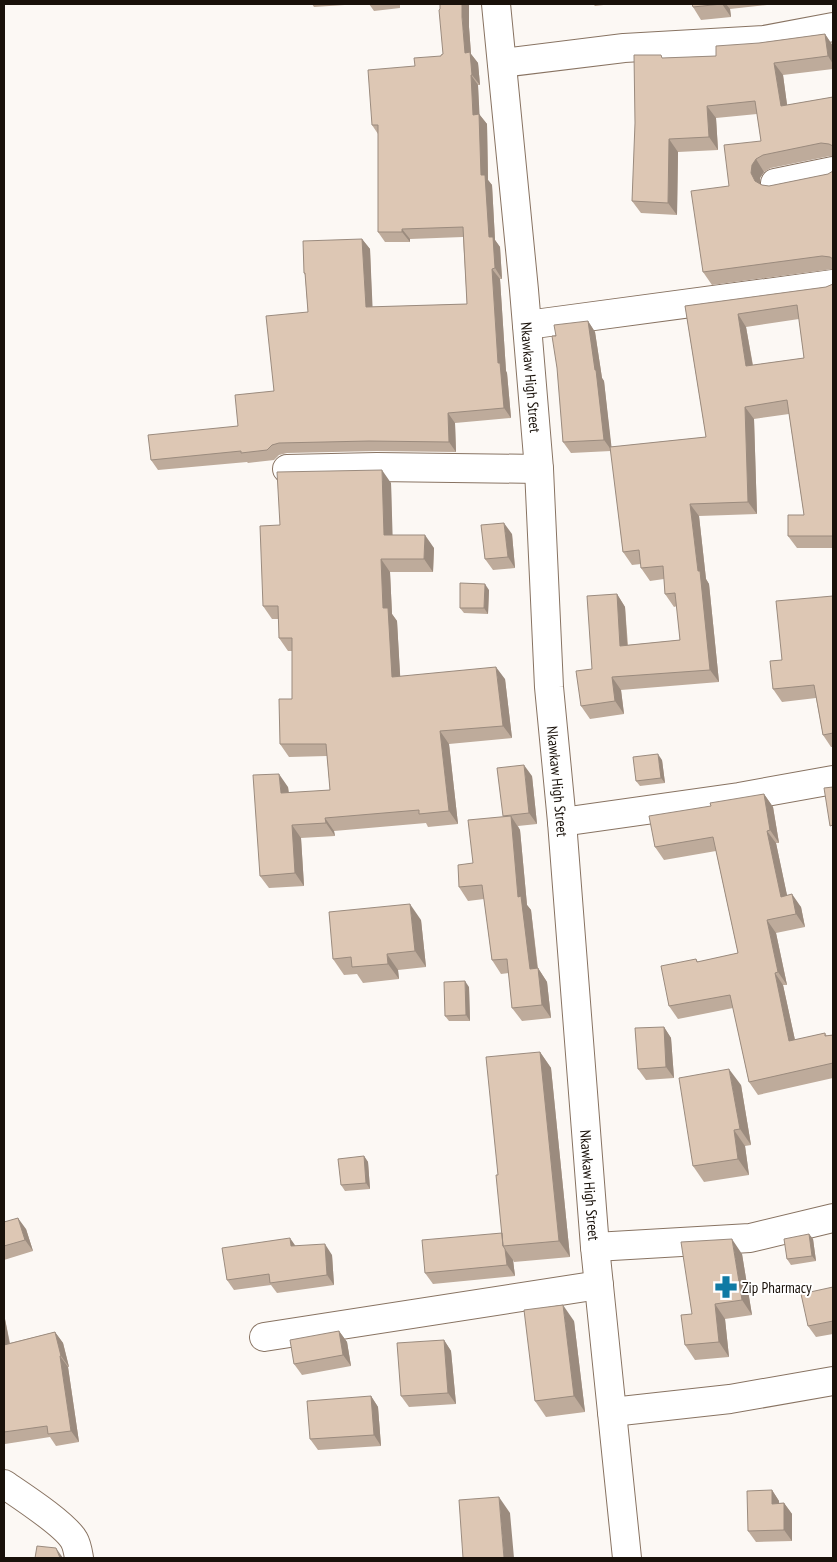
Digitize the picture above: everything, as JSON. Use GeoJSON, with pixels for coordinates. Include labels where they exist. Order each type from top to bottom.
{"type":"FeatureCollection","features":[{"type":"Feature","properties":{"kind":"street","name":"Nkawkaw High Street"},"geometry":{"type":"LineString","coordinates":[[496,4],[539,468],[549,687],[562,822],[595,1247],[627,1558]]}},
{"type":"Feature","properties":{"kind":"street"},"geometry":{"type":"LineString","coordinates":[[502,63],[624,48],[764,40],[833,27]]}},
{"type":"Feature","properties":{"kind":"street"},"geometry":{"type":"LineString","coordinates":[[775,183],[833,171]]}},
{"type":"Feature","properties":{"kind":"street"},"geometry":{"type":"LineString","coordinates":[[527,325],[833,284]]}},
{"type":"Feature","properties":{"kind":"street"},"geometry":{"type":"LineString","coordinates":[[287,469],[377,467],[539,468]]}},
{"type":"Feature","properties":{"kind":"street"},"geometry":{"type":"LineString","coordinates":[[562,822],[739,797],[833,780]]}},
{"type":"Feature","properties":{"kind":"street"},"geometry":{"type":"LineString","coordinates":[[595,1247],[750,1238],[833,1218]]}},
{"type":"Feature","properties":{"kind":"street"},"geometry":{"type":"LineString","coordinates":[[264,1337],[599,1285]]}},
{"type":"Feature","properties":{"kind":"street"},"geometry":{"type":"LineString","coordinates":[[612,1412],[730,1399],[833,1381]]}},
{"type":"Feature","properties":{"kind":"street"},"geometry":{"type":"LineString","coordinates":[[4,1484],[60,1525],[73,1539],[79,1558]]}},
{"type":"Feature","properties":{"kind":"building"},"geometry":{"type":"Polygon","coordinates":[[[440,4],[462,4],[465,53],[470,52],[473,115],[479,114],[481,175],[485,175],[489,237],[493,237],[495,268],[492,269],[498,363],[500,363],[504,408],[448,413],[449,442],[279,443],[272,445],[267,450],[151,460],[148,435],[238,426],[235,395],[274,391],[266,316],[308,312],[303,241],[362,239],[366,307],[467,304],[463,227],[402,229],[402,232],[378,232],[378,125],[372,125],[368,70],[415,66],[414,58],[441,56],[443,54],[440,4]]]}},
{"type":"Feature","properties":{"kind":"building"},"geometry":{"type":"Polygon","coordinates":[[[692,4],[722,4],[693,7],[692,4]]]}},
{"type":"Feature","properties":{"kind":"building"},"geometry":{"type":"Polygon","coordinates":[[[825,34],[828,56],[774,63],[781,106],[833,97],[833,146],[821,143],[763,155],[756,159],[752,165],[751,173],[755,181],[769,186],[828,174],[833,171],[833,259],[822,256],[703,272],[691,191],[729,186],[724,145],[761,141],[755,101],[707,106],[709,137],[669,139],[668,203],[632,201],[635,123],[634,55],[661,55],[662,58],[716,56],[716,46],[759,43],[825,34]]]}},
{"type":"Feature","properties":{"kind":"building"},"geometry":{"type":"Polygon","coordinates":[[[833,284],[833,536],[788,536],[788,515],[804,515],[787,400],[745,407],[748,502],[690,504],[698,571],[700,571],[710,670],[612,677],[615,701],[581,706],[576,671],[592,669],[587,596],[617,594],[620,646],[680,640],[675,593],[665,594],[663,566],[641,568],[639,550],[623,552],[610,447],[706,437],[685,306],[826,287],[833,284]],[[797,305],[738,314],[746,366],[804,358],[797,305]]]}},
{"type":"Feature","properties":{"kind":"building"},"geometry":{"type":"Polygon","coordinates":[[[588,321],[604,440],[563,442],[557,368],[552,336],[556,336],[554,325],[588,321]]]}},
{"type":"Feature","properties":{"kind":"building"},"geometry":{"type":"Polygon","coordinates":[[[382,470],[384,535],[425,535],[424,559],[381,559],[383,608],[388,608],[392,677],[496,667],[503,726],[440,731],[449,811],[419,814],[419,810],[325,818],[326,823],[292,825],[295,873],[260,876],[253,775],[279,774],[281,793],[330,790],[326,744],[280,744],[279,699],[292,699],[292,638],[279,638],[278,606],[263,606],[260,526],[280,525],[277,472],[382,470]]]}},
{"type":"Feature","properties":{"kind":"building"},"geometry":{"type":"Polygon","coordinates":[[[504,523],[508,557],[485,559],[481,525],[504,523]]]}},
{"type":"Feature","properties":{"kind":"building"},"geometry":{"type":"Polygon","coordinates":[[[460,583],[485,584],[484,608],[460,608],[460,583]]]}},
{"type":"Feature","properties":{"kind":"building"},"geometry":{"type":"Polygon","coordinates":[[[833,596],[833,733],[823,735],[814,685],[773,689],[770,661],[782,660],[776,601],[833,596]]]}},
{"type":"Feature","properties":{"kind":"building"},"geometry":{"type":"Polygon","coordinates":[[[658,754],[661,778],[636,781],[633,757],[658,754]]]}},
{"type":"Feature","properties":{"kind":"building"},"geometry":{"type":"Polygon","coordinates":[[[524,765],[529,813],[503,816],[497,768],[524,765]]]}},
{"type":"Feature","properties":{"kind":"building"},"geometry":{"type":"Polygon","coordinates":[[[833,787],[833,825],[830,826],[824,788],[833,787]]]}},
{"type":"Feature","properties":{"kind":"building"},"geometry":{"type":"Polygon","coordinates":[[[764,794],[770,830],[767,831],[781,897],[792,894],[796,914],[767,920],[778,972],[775,973],[789,1041],[825,1033],[825,1036],[833,1035],[833,1063],[749,1082],[730,995],[669,1006],[661,966],[696,959],[697,962],[738,953],[713,837],[655,847],[649,816],[711,806],[710,803],[764,794]]]}},
{"type":"Feature","properties":{"kind":"building"},"geometry":{"type":"Polygon","coordinates":[[[511,816],[518,897],[521,896],[530,969],[538,968],[542,1005],[512,1008],[507,959],[492,960],[482,885],[459,887],[458,865],[473,863],[468,820],[511,816]]]}},
{"type":"Feature","properties":{"kind":"building"},"geometry":{"type":"Polygon","coordinates":[[[410,904],[415,951],[387,954],[388,964],[352,967],[351,957],[333,959],[329,912],[410,904]]]}},
{"type":"Feature","properties":{"kind":"building"},"geometry":{"type":"Polygon","coordinates":[[[465,981],[466,1015],[445,1016],[444,982],[465,981]]]}},
{"type":"Feature","properties":{"kind":"building"},"geometry":{"type":"Polygon","coordinates":[[[664,1027],[666,1067],[638,1069],[635,1028],[664,1027]]]}},
{"type":"Feature","properties":{"kind":"building"},"geometry":{"type":"Polygon","coordinates":[[[540,1052],[559,1241],[503,1246],[486,1057],[540,1052]]]}},
{"type":"Feature","properties":{"kind":"building"},"geometry":{"type":"Polygon","coordinates":[[[729,1069],[740,1129],[734,1130],[738,1159],[693,1166],[679,1078],[729,1069]]]}},
{"type":"Feature","properties":{"kind":"building"},"geometry":{"type":"Polygon","coordinates":[[[364,1156],[366,1183],[341,1185],[338,1159],[364,1156]]]}},
{"type":"Feature","properties":{"kind":"building"},"geometry":{"type":"Polygon","coordinates":[[[18,1218],[25,1240],[4,1246],[4,1222],[18,1218]]]}},
{"type":"Feature","properties":{"kind":"building"},"geometry":{"type":"Polygon","coordinates":[[[502,1233],[507,1265],[425,1273],[422,1240],[502,1233]]]}},
{"type":"Feature","properties":{"kind":"building"},"geometry":{"type":"Polygon","coordinates":[[[809,1234],[812,1256],[787,1259],[784,1239],[809,1234]]]}},
{"type":"Feature","properties":{"kind":"building"},"geometry":{"type":"Polygon","coordinates":[[[290,1238],[291,1246],[325,1244],[327,1275],[270,1283],[269,1274],[227,1280],[222,1248],[290,1238]]]}},
{"type":"Feature","properties":{"kind":"building"},"geometry":{"type":"Polygon","coordinates":[[[732,1239],[742,1300],[715,1304],[719,1342],[685,1345],[681,1315],[692,1314],[681,1242],[732,1239]]]}},
{"type":"Feature","properties":{"kind":"building"},"geometry":{"type":"Polygon","coordinates":[[[833,1287],[833,1321],[808,1326],[801,1294],[833,1287]]]}},
{"type":"Feature","properties":{"kind":"building"},"geometry":{"type":"Polygon","coordinates":[[[563,1305],[574,1396],[535,1401],[524,1310],[563,1305]]]}},
{"type":"Feature","properties":{"kind":"building"},"geometry":{"type":"Polygon","coordinates":[[[339,1331],[343,1355],[294,1364],[290,1340],[339,1331]]]}},
{"type":"Feature","properties":{"kind":"building"},"geometry":{"type":"Polygon","coordinates":[[[55,1332],[61,1356],[71,1431],[48,1434],[47,1426],[4,1432],[4,1345],[55,1332]]]}},
{"type":"Feature","properties":{"kind":"building"},"geometry":{"type":"Polygon","coordinates":[[[444,1340],[448,1393],[401,1396],[397,1343],[444,1340]]]}},
{"type":"Feature","properties":{"kind":"building"},"geometry":{"type":"Polygon","coordinates":[[[371,1396],[374,1435],[310,1439],[307,1401],[371,1396]]]}},
{"type":"Feature","properties":{"kind":"building"},"geometry":{"type":"Polygon","coordinates":[[[772,1490],[772,1504],[784,1503],[784,1530],[748,1531],[747,1491],[772,1490]]]}},
{"type":"Feature","properties":{"kind":"building"},"geometry":{"type":"Polygon","coordinates":[[[499,1497],[504,1558],[463,1558],[459,1500],[499,1497]]]}},
{"type":"Feature","properties":{"kind":"building"},"geometry":{"type":"Polygon","coordinates":[[[37,1546],[56,1548],[60,1558],[35,1558],[37,1546]]]}},
{"type":"Feature","properties":{"kind":"place","name":"Zip Pharmacy"},"geometry":{"type":"Point","coordinates":[726,1287]}}]}
